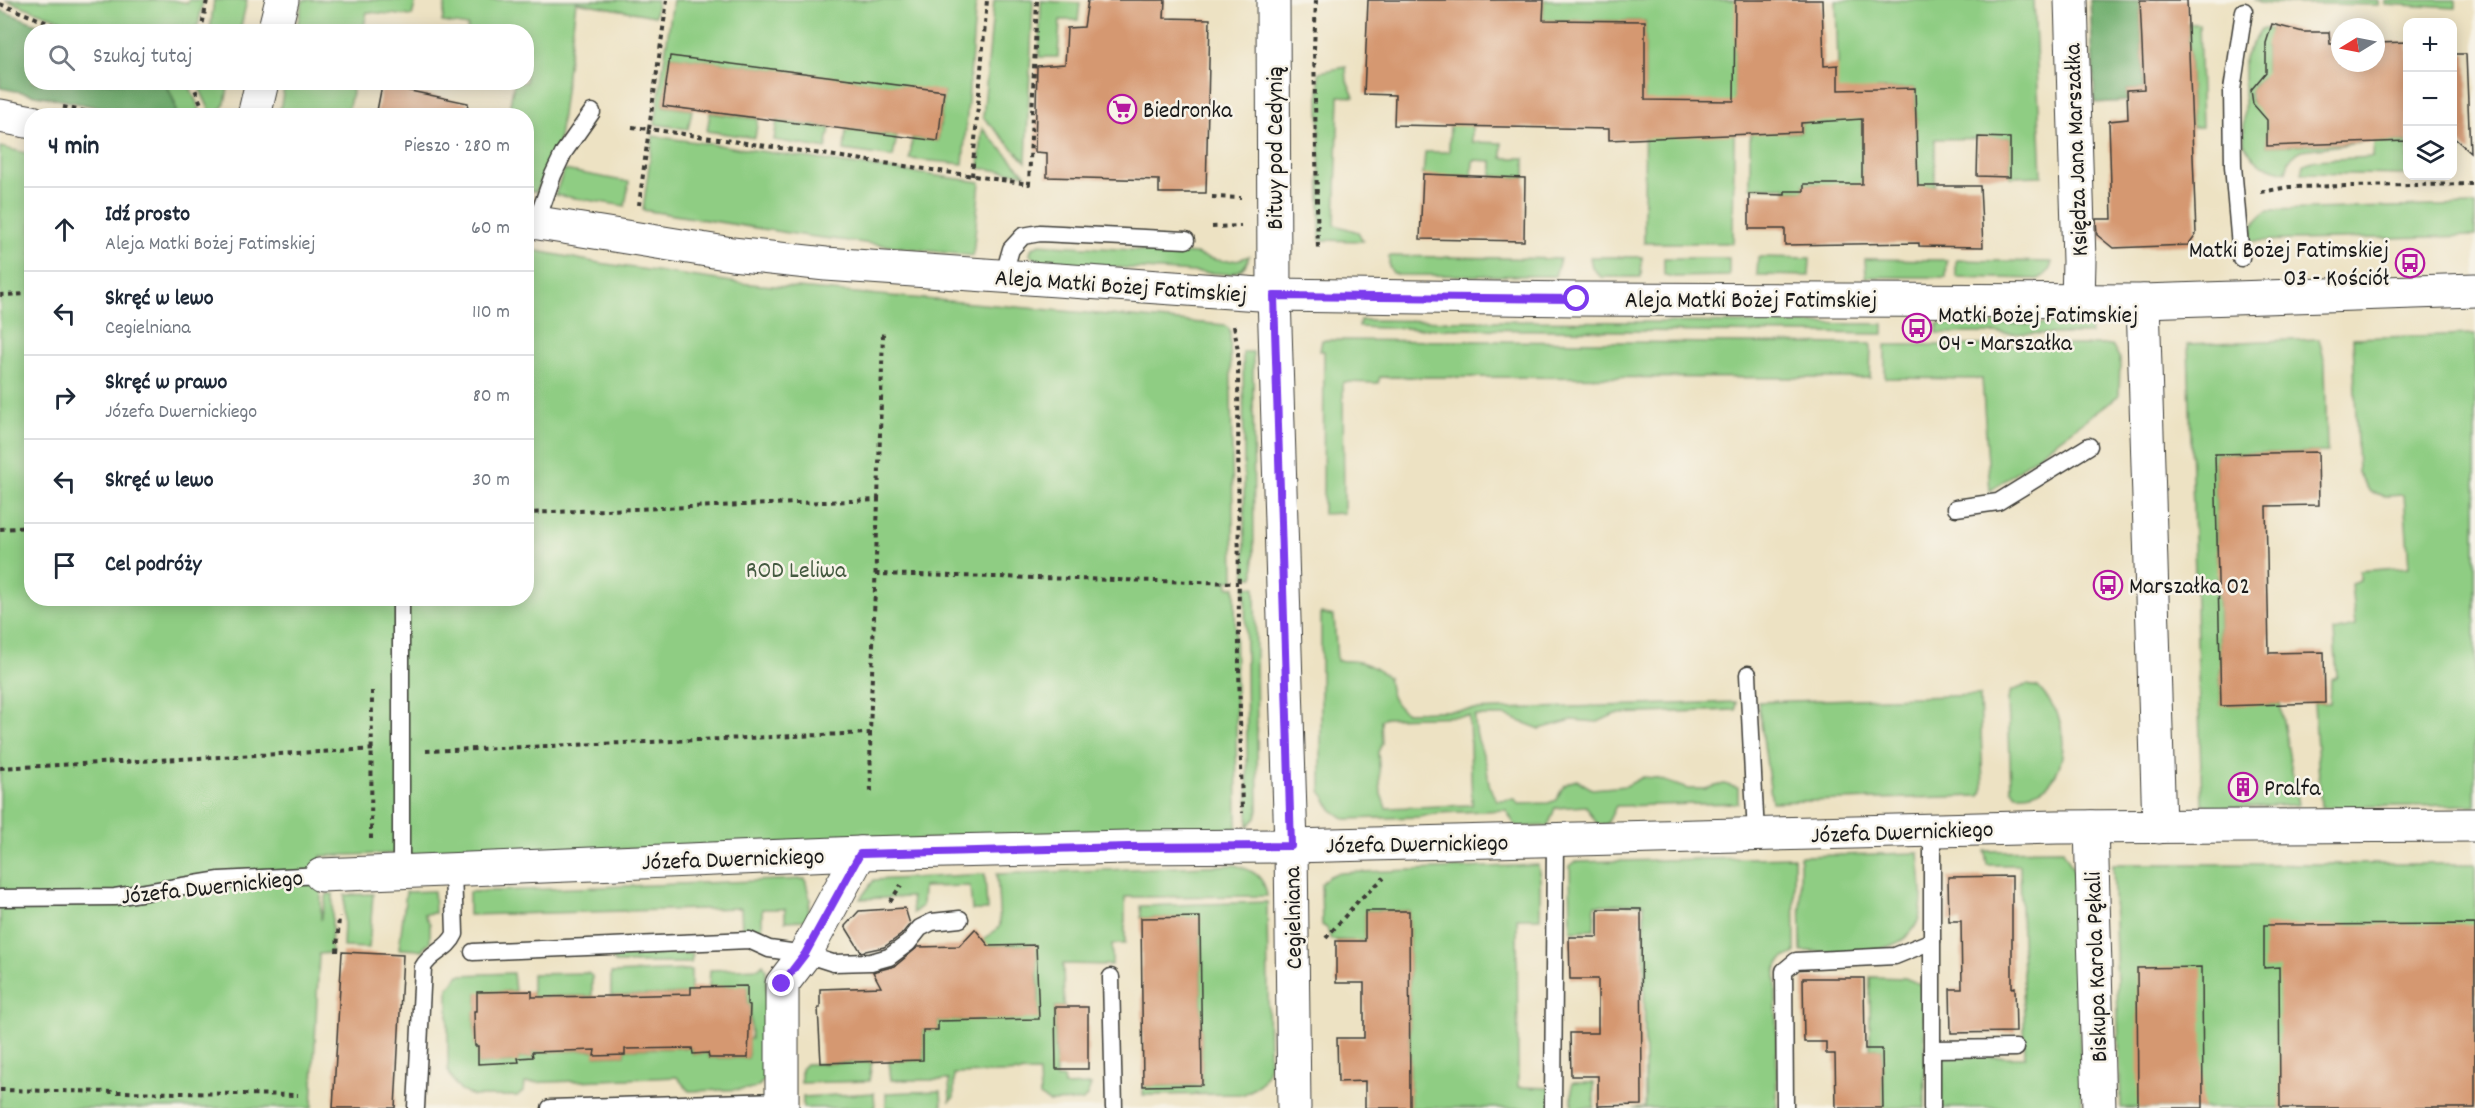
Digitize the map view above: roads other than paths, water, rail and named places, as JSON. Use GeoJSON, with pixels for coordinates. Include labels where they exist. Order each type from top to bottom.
{"type":"FeatureCollection","features":[{"type":"Feature","properties":{"kind":"street"},"geometry":{"type":"LineString","coordinates":[[276,24],[282,0]]}},
{"type":"Feature","properties":{"kind":"street","name":"Bitwy pod Cedynią"},"geometry":{"type":"LineString","coordinates":[[1273,0],[1274,296]]}},
{"type":"Feature","properties":{"kind":"street","name":"Księdza Jana Marszałka"},"geometry":{"type":"LineString","coordinates":[[2071,0],[2079,261],[2078,301]]}},
{"type":"Feature","properties":{"kind":"street"},"geometry":{"type":"LineString","coordinates":[[256,108],[260,90]]}},
{"type":"Feature","properties":{"kind":"street"},"geometry":{"type":"LineString","coordinates":[[0,116],[24,121]]}},
{"type":"Feature","properties":{"kind":"street","name":"Aleja Matki Bożej Fatimskiej"},"geometry":{"type":"LineString","coordinates":[[534,222],[732,254],[1003,277],[1274,296],[2143,301],[2475,290]]}},
{"type":"Feature","properties":{"kind":"street","name":"Cegielniana"},"geometry":{"type":"LineString","coordinates":[[1274,296],[1291,846],[1294,1108]]}},
{"type":"Feature","properties":{"kind":"street"},"geometry":{"type":"LineString","coordinates":[[2143,301],[2159,827]]}},
{"type":"Feature","properties":{"kind":"street","name":"Józefa Dwernickiego"},"geometry":{"type":"LineString","coordinates":[[321,875],[860,854],[1243,845],[1291,846],[2091,827],[2475,825]]}},
{"type":"Feature","properties":{"kind":"street","name":"Biskupa Karola Pękali"},"geometry":{"type":"LineString","coordinates":[[2091,827],[2099,1108]]}},
{"type":"Feature","properties":{"kind":"street"},"geometry":{"type":"LineString","coordinates":[[782,1105],[782,984],[805,954],[860,854]]}},
{"type":"Feature","properties":{"kind":"lane"},"geometry":{"type":"LineString","coordinates":[[2241,258],[2233,166],[2232,90],[2244,11]]}},
{"type":"Feature","properties":{"kind":"lane"},"geometry":{"type":"LineString","coordinates":[[534,216],[564,152],[592,112]]}},
{"type":"Feature","properties":{"kind":"lane"},"geometry":{"type":"LineString","coordinates":[[1003,277],[1011,249],[1023,236],[1040,233],[1186,240]]}},
{"type":"Feature","properties":{"kind":"lane"},"geometry":{"type":"LineString","coordinates":[[1956,508],[1998,502],[2089,446]]}},
{"type":"Feature","properties":{"kind":"lane"},"geometry":{"type":"LineString","coordinates":[[401,606],[401,872]]}},
{"type":"Feature","properties":{"kind":"lane"},"geometry":{"type":"LineString","coordinates":[[1748,674],[1756,835]]}},
{"type":"Feature","properties":{"kind":"lane"},"geometry":{"type":"LineString","coordinates":[[1932,831],[1932,1108]]}},
{"type":"Feature","properties":{"kind":"lane"},"geometry":{"type":"LineString","coordinates":[[1553,1108],[1555,840]]}},
{"type":"Feature","properties":{"kind":"lane"},"geometry":{"type":"LineString","coordinates":[[416,1108],[423,968],[429,956],[450,944],[454,934],[453,869]]}},
{"type":"Feature","properties":{"kind":"lane","name":"Józefa Dwernickiego"},"geometry":{"type":"LineString","coordinates":[[0,898],[115,897],[220,880],[321,875]]}},
{"type":"Feature","properties":{"kind":"lane"},"geometry":{"type":"LineString","coordinates":[[473,952],[749,940],[769,950],[805,954],[833,963],[871,962],[889,957],[908,943],[920,928],[932,922],[960,919]]}},
{"type":"Feature","properties":{"kind":"lane"},"geometry":{"type":"LineString","coordinates":[[1785,1108],[1784,971],[1796,961],[1895,956],[1932,941]]}},
{"type":"Feature","properties":{"kind":"lane"},"geometry":{"type":"LineString","coordinates":[[1111,977],[1114,1108]]}},
{"type":"Feature","properties":{"kind":"lane"},"geometry":{"type":"LineString","coordinates":[[1932,1049],[2016,1047]]}},
{"type":"Feature","properties":{"kind":"lane"},"geometry":{"type":"LineString","coordinates":[[550,1108],[782,1105]]}},
{"type":"Feature","properties":{"kind":"place","name":"Biedronka"},"geometry":{"type":"Point","coordinates":[1122,109]}},
{"type":"Feature","properties":{"kind":"place","name":"Matki Bożej Fatimskiej 03 - Kościół"},"geometry":{"type":"Point","coordinates":[2410,263]}},
{"type":"Feature","properties":{"kind":"place","name":"Matki Bożej Fatimskiej 04 - Marszałka"},"geometry":{"type":"Point","coordinates":[1917,328]}},
{"type":"Feature","properties":{"kind":"place","name":"Marszałka 02"},"geometry":{"type":"Point","coordinates":[2108,585]}},
{"type":"Feature","properties":{"kind":"place","name":"Pralfa"},"geometry":{"type":"Point","coordinates":[2243,787]}},
{"type":"Feature","properties":{"kind":"park label","name":"ROD Leliwa"},"geometry":{"type":"Point","coordinates":[796,569]}}]}
